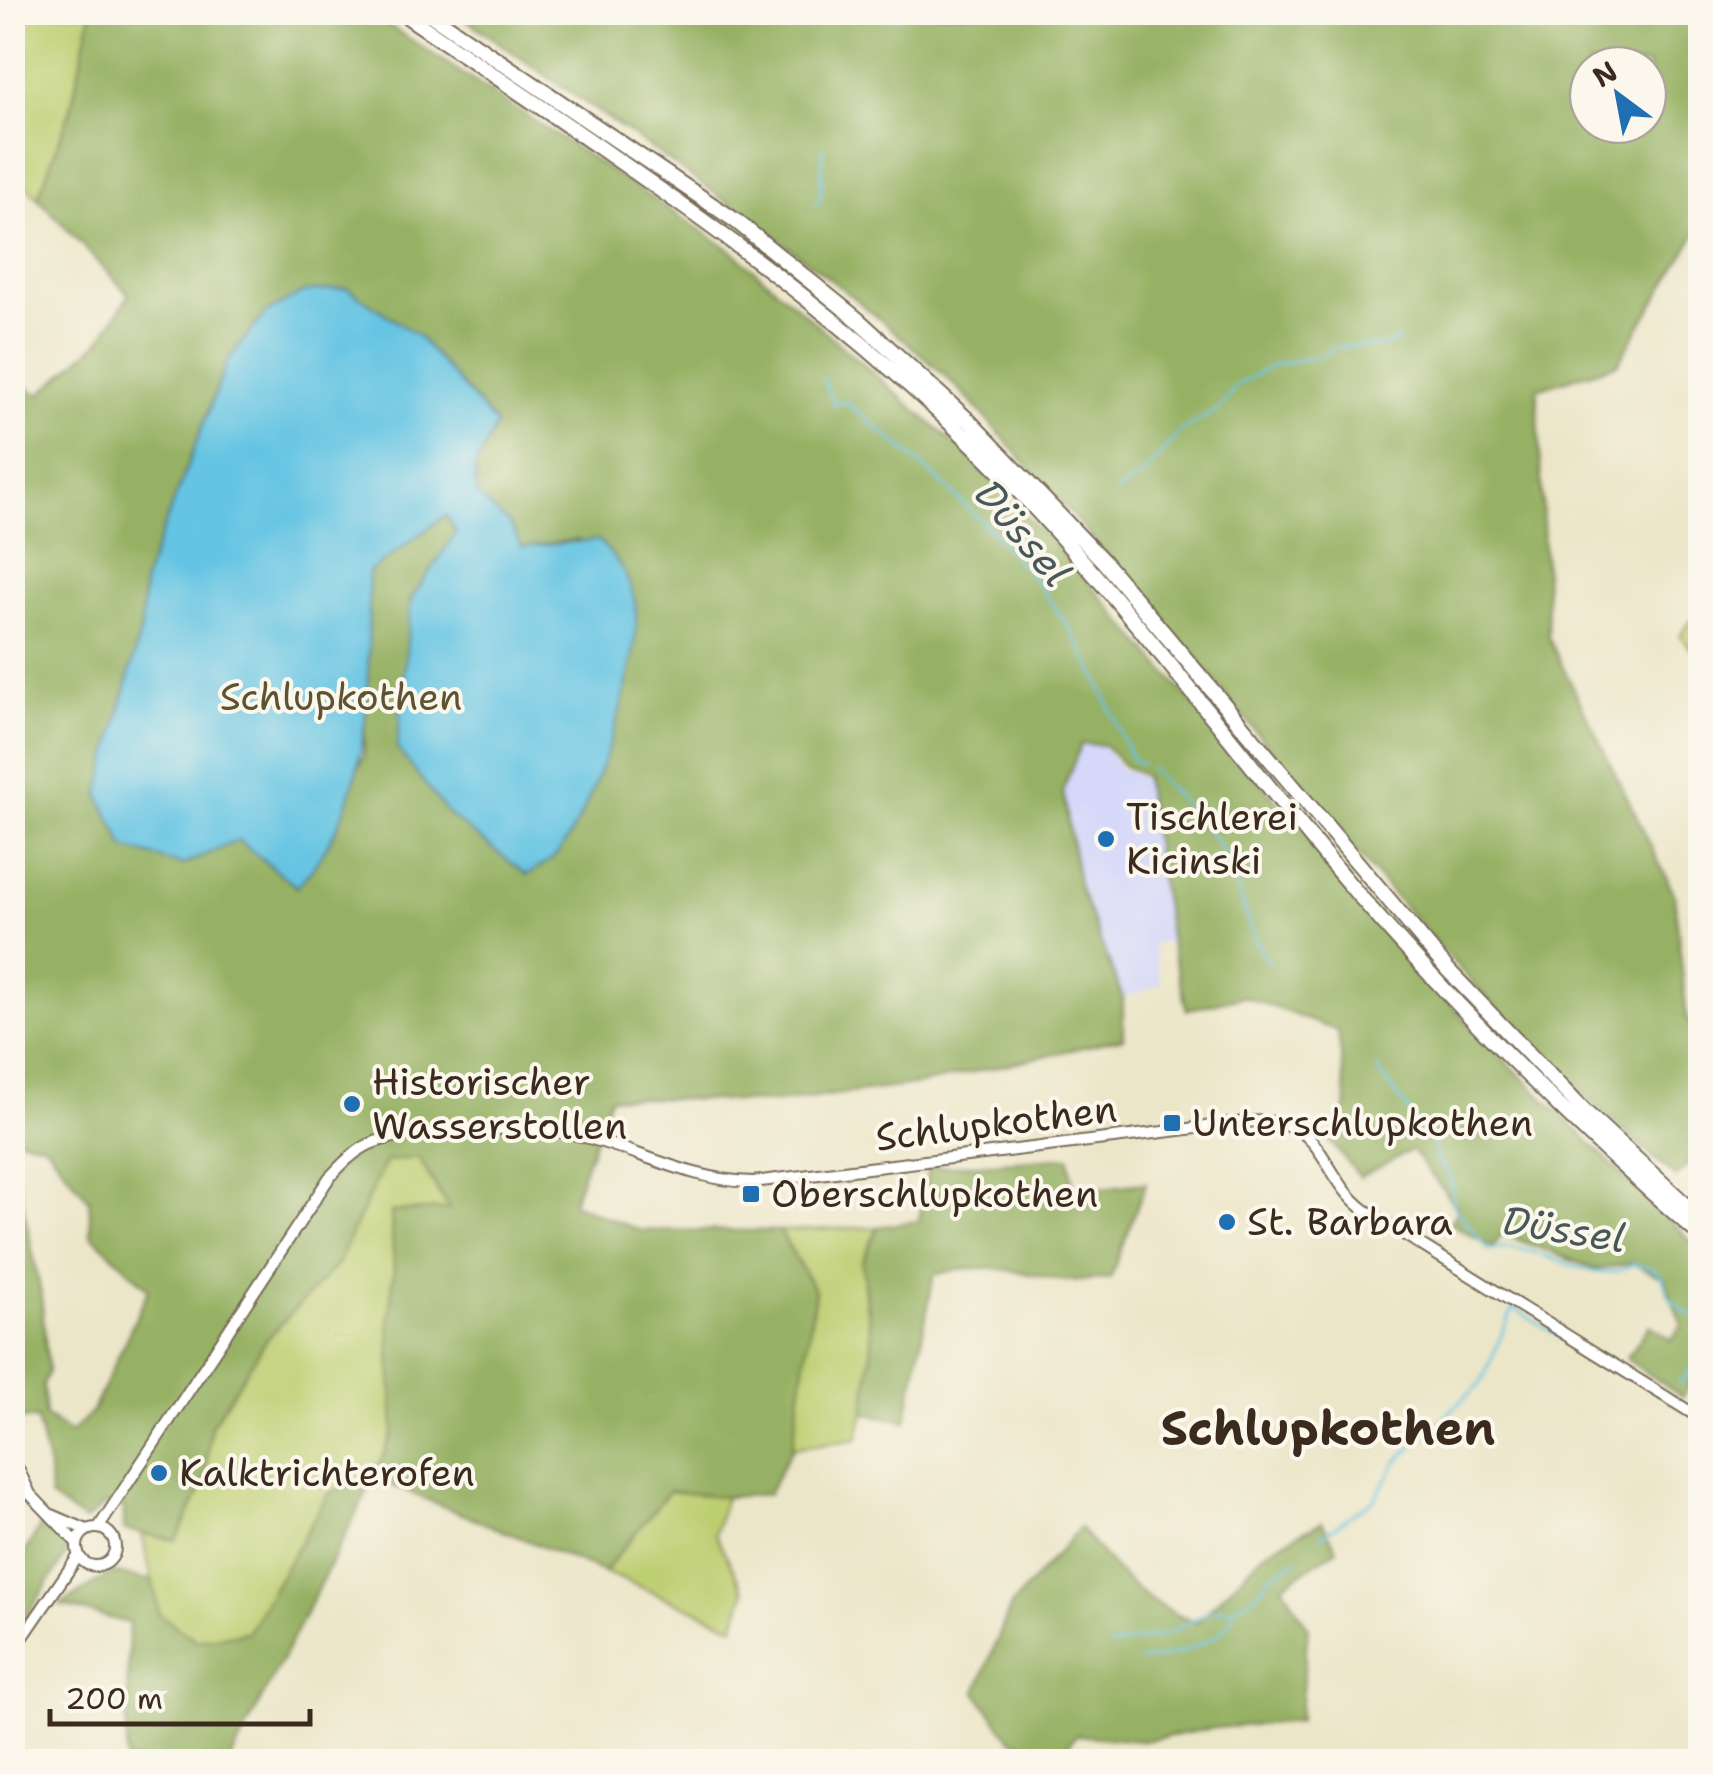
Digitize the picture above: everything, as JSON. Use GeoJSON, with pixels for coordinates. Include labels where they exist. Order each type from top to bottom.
{"type":"FeatureCollection","features":[{"type":"Feature","properties":{"kind":"highway"},"geometry":{"type":"LineString","coordinates":[[401,12],[681,192]]}},
{"type":"Feature","properties":{"kind":"highway"},"geometry":{"type":"LineString","coordinates":[[427,12],[857,319],[1038,489],[1461,984],[1584,1112],[1700,1218]]}},
{"type":"Feature","properties":{"kind":"highway"},"geometry":{"type":"LineString","coordinates":[[711,213],[962,433],[1029,502],[1212,714],[1355,890],[1435,979],[1577,1124],[1700,1235]]}},
{"type":"Feature","properties":{"kind":"main road","name":"Schlupkothen"},"geometry":{"type":"LineString","coordinates":[[94,1529],[329,1178],[355,1152],[384,1139],[496,1130],[569,1133],[706,1177],[752,1182],[1245,1122],[1289,1125],[1318,1145],[1351,1197],[1366,1210],[1700,1418]]}},
{"type":"Feature","properties":{"kind":"main road"},"geometry":{"type":"LineString","coordinates":[[12,1281],[12,1384]]}},
{"type":"Feature","properties":{"kind":"main road"},"geometry":{"type":"LineString","coordinates":[[12,1456],[20,1477],[47,1513],[76,1541],[84,1560],[102,1566],[113,1556],[115,1542],[94,1529],[58,1520]]}},
{"type":"Feature","properties":{"kind":"main road"},"geometry":{"type":"LineString","coordinates":[[76,1541],[94,1529]]}},
{"type":"Feature","properties":{"kind":"main road"},"geometry":{"type":"LineString","coordinates":[[12,1653],[55,1590],[84,1560]]}},
{"type":"Feature","properties":{"kind":"shaded area"},"geometry":{"type":"Polygon","coordinates":[[[1080,744],[1103,747],[1121,769],[1144,779],[1170,941],[1153,944],[1161,984],[1123,998],[1078,884],[1063,790],[1080,744]]]}},
{"type":"Feature","properties":{"kind":"green space"},"geometry":{"type":"Polygon","coordinates":[[[13,13],[91,13],[71,109],[38,198],[13,172],[13,13]]]}},
{"type":"Feature","properties":{"kind":"green space"},"geometry":{"type":"Polygon","coordinates":[[[91,13],[370,13],[731,250],[972,459],[1083,576],[1475,1031],[1700,1250],[1700,1370],[1683,1397],[1626,1359],[1650,1325],[1671,1340],[1682,1325],[1664,1278],[1632,1263],[1597,1270],[1503,1234],[1492,1247],[1450,1223],[1458,1209],[1412,1150],[1360,1177],[1330,1141],[1347,1107],[1338,1031],[1244,996],[1187,1010],[1170,941],[1144,776],[1123,765],[1104,745],[1081,744],[1063,790],[1078,884],[1123,998],[1123,1038],[921,1084],[776,1102],[610,1097],[572,1203],[638,1230],[780,1231],[815,1291],[792,1448],[768,1494],[725,1497],[669,1491],[604,1572],[374,1478],[230,1761],[126,1761],[129,1623],[60,1605],[112,1573],[153,1581],[159,1614],[195,1640],[248,1632],[328,1494],[374,1477],[394,1431],[389,1324],[394,1269],[391,1212],[449,1209],[418,1157],[385,1162],[337,1264],[267,1339],[211,1426],[204,1483],[176,1540],[124,1530],[124,1507],[106,1504],[85,1521],[50,1497],[49,1469],[37,1419],[12,1419],[12,377],[39,395],[100,341],[129,295],[38,198],[71,109],[91,13]],[[418,336],[144,579],[141,628],[99,795],[126,848],[183,865],[238,840],[297,887],[364,756],[369,572],[446,515],[456,533],[411,599],[579,539],[522,548],[510,525],[477,496],[475,467],[496,424],[418,336]],[[15,1138],[14,1161],[41,1294],[48,1372],[43,1385],[45,1416],[71,1433],[93,1411],[149,1289],[91,1235],[89,1200],[44,1144],[15,1138]]]}},
{"type":"Feature","properties":{"kind":"green space"},"geometry":{"type":"Polygon","coordinates":[[[457,13],[1700,13],[1700,228],[1617,364],[1537,389],[1548,637],[1674,893],[1687,1020],[1700,1030],[1699,1153],[1676,1177],[1607,1117],[1477,988],[1143,596],[955,385],[836,284],[712,191],[457,13]]]}},
{"type":"Feature","properties":{"kind":"green space"},"geometry":{"type":"Polygon","coordinates":[[[1700,608],[1700,658],[1680,636],[1700,608]]]}},
{"type":"Feature","properties":{"kind":"green space"},"geometry":{"type":"Polygon","coordinates":[[[418,1157],[449,1209],[391,1213],[394,1269],[389,1324],[394,1431],[374,1477],[328,1495],[248,1632],[196,1640],[159,1614],[142,1534],[176,1540],[204,1483],[211,1426],[267,1339],[337,1264],[385,1162],[418,1157]]]}},
{"type":"Feature","properties":{"kind":"green space"},"geometry":{"type":"Polygon","coordinates":[[[1069,1157],[1074,1191],[1146,1183],[1110,1278],[1067,1281],[982,1268],[934,1275],[906,1421],[864,1413],[872,1343],[862,1263],[878,1227],[919,1221],[928,1168],[1069,1157]]]}},
{"type":"Feature","properties":{"kind":"green space"},"geometry":{"type":"Polygon","coordinates":[[[878,1227],[864,1271],[871,1363],[857,1439],[792,1448],[815,1291],[780,1231],[878,1227]]]}},
{"type":"Feature","properties":{"kind":"green space"},"geometry":{"type":"Polygon","coordinates":[[[669,1491],[725,1497],[715,1534],[745,1592],[734,1626],[604,1572],[669,1491]]]}},
{"type":"Feature","properties":{"kind":"green space"},"geometry":{"type":"Polygon","coordinates":[[[45,1518],[69,1550],[13,1638],[13,1573],[45,1518]]]}},
{"type":"Feature","properties":{"kind":"green space"},"geometry":{"type":"Polygon","coordinates":[[[1322,1522],[1337,1549],[1283,1585],[1308,1628],[1299,1721],[1215,1728],[1143,1741],[1076,1735],[1061,1754],[1011,1740],[976,1692],[1011,1606],[1080,1528],[1145,1596],[1196,1623],[1265,1552],[1322,1522]]]}},
{"type":"Feature","properties":{"kind":"water"},"geometry":{"type":"Polygon","coordinates":[[[347,288],[418,336],[496,425],[475,467],[477,495],[510,525],[522,547],[598,540],[620,566],[634,598],[633,654],[601,768],[587,803],[558,853],[527,875],[449,815],[397,748],[411,599],[456,533],[446,515],[369,572],[367,698],[355,777],[343,815],[324,852],[297,887],[238,840],[183,865],[125,848],[99,795],[141,628],[144,579],[228,360],[266,313],[304,292],[347,288]]]}},
{"type":"Feature","properties":{"kind":"waterway","name":"Düssel"},"geometry":{"type":"LineString","coordinates":[[896,12],[898,18]]}},
{"type":"Feature","properties":{"kind":"waterway","name":"Düssel"},"geometry":{"type":"LineString","coordinates":[[815,206],[821,197],[823,148]]}},
{"type":"Feature","properties":{"kind":"waterway"},"geometry":{"type":"LineString","coordinates":[[1117,492],[1145,473],[1180,431],[1220,408],[1236,386],[1273,365],[1321,356],[1336,347],[1384,346],[1400,339]]}},
{"type":"Feature","properties":{"kind":"waterway","name":"Düssel"},"geometry":{"type":"LineString","coordinates":[[823,379],[835,406],[845,401],[948,489],[1011,552],[1039,586],[1089,662],[1133,760],[1141,764]]}},
{"type":"Feature","properties":{"kind":"waterway","name":"Düssel"},"geometry":{"type":"LineString","coordinates":[[1150,768],[1218,844],[1254,937],[1269,962]]}},
{"type":"Feature","properties":{"kind":"waterway","name":"Düssel"},"geometry":{"type":"LineString","coordinates":[[1377,1068],[1434,1145],[1436,1158],[1450,1175],[1454,1206],[1488,1250],[1525,1250],[1600,1272],[1617,1271],[1633,1264],[1647,1268],[1662,1277],[1672,1301],[1700,1321]]}},
{"type":"Feature","properties":{"kind":"waterway"},"geometry":{"type":"LineString","coordinates":[[1321,1536],[1375,1499],[1396,1462],[1481,1383],[1513,1308],[1583,1351]]}},
{"type":"Feature","properties":{"kind":"waterway"},"geometry":{"type":"LineString","coordinates":[[1679,1384],[1700,1358]]}},
{"type":"Feature","properties":{"kind":"waterway"},"geometry":{"type":"LineString","coordinates":[[1110,1647],[1169,1633],[1210,1611],[1233,1608],[1255,1596],[1270,1577],[1297,1559]]}},
{"type":"Feature","properties":{"kind":"waterway"},"geometry":{"type":"LineString","coordinates":[[1141,1661],[1196,1647],[1221,1632],[1233,1612]]}},
{"type":"Feature","properties":{"kind":"place","name":"Tischlerei Kicinski"},"geometry":{"type":"Point","coordinates":[1106,839]}},
{"type":"Feature","properties":{"kind":"place","name":"Historischer Wasserstollen"},"geometry":{"type":"Point","coordinates":[352,1104]}},
{"type":"Feature","properties":{"kind":"place","name":"Unterschlupkothen"},"geometry":{"type":"Point","coordinates":[1172,1123]}},
{"type":"Feature","properties":{"kind":"place","name":"Oberschlupkothen"},"geometry":{"type":"Point","coordinates":[751,1194]}},
{"type":"Feature","properties":{"kind":"place","name":"St. Barbara"},"geometry":{"type":"Point","coordinates":[1227,1222]}},
{"type":"Feature","properties":{"kind":"place","name":"Kalktrichterofen"},"geometry":{"type":"Point","coordinates":[159,1473]}},
{"type":"Feature","properties":{"kind":"district","name":"Schlupkothen"},"geometry":{"type":"Point","coordinates":[1328,1428]}}]}
